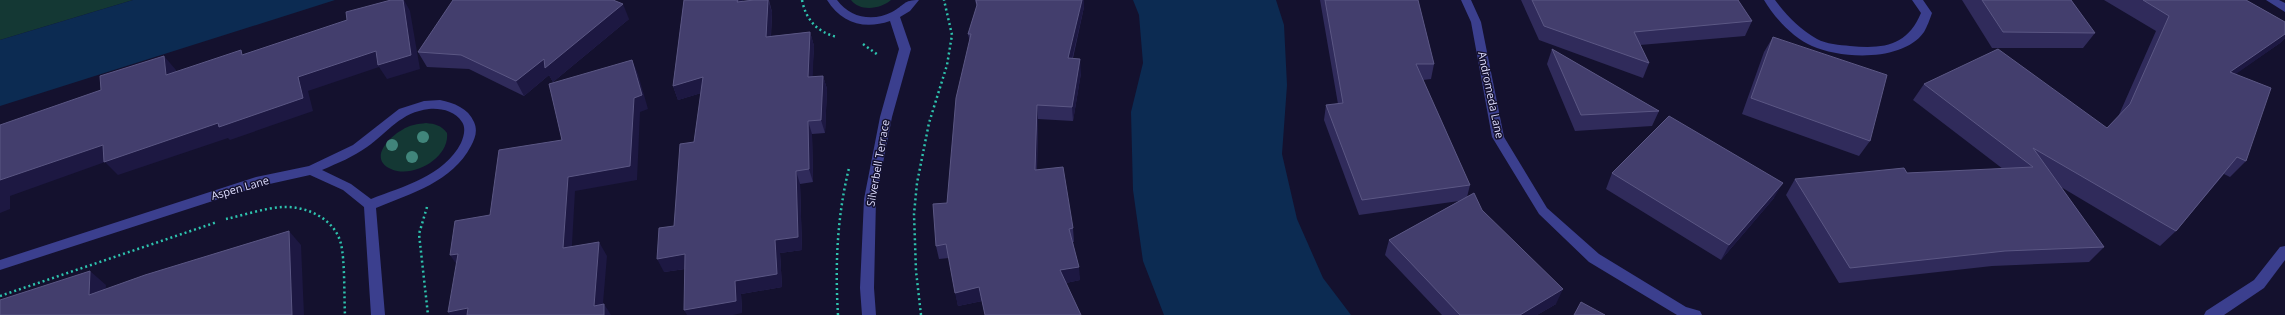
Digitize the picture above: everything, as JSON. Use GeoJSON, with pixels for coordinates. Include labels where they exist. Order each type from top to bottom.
{"type":"FeatureCollection","features":[{"type":"Feature","properties":{"kind":"street"},"geometry":{"type":"LineString","coordinates":[[832,0],[836,8],[843,15],[854,19],[881,20],[906,10],[914,0]]}},
{"type":"Feature","properties":{"kind":"street","name":"Andromeda Lane"},"geometry":{"type":"LineString","coordinates":[[1466,0],[1476,22],[1498,137],[1543,212],[1594,258],[1682,311],[1695,315]]}},
{"type":"Feature","properties":{"kind":"street"},"geometry":{"type":"LineString","coordinates":[[1769,0],[1785,21],[1815,43],[1840,49],[1873,52],[1901,46],[1919,31],[1927,13],[1917,0]]}},
{"type":"Feature","properties":{"kind":"street"},"geometry":{"type":"LineString","coordinates":[[2271,0],[2285,8]]}},
{"type":"Feature","properties":{"kind":"street","name":"Silverbell Terrace"},"geometry":{"type":"LineString","coordinates":[[869,315],[867,288],[870,199],[886,117],[905,49],[894,16]]}},
{"type":"Feature","properties":{"kind":"street","name":"Aspen Lane"},"geometry":{"type":"LineString","coordinates":[[0,265],[256,182],[311,170],[363,144],[392,117],[406,110],[435,104],[458,110],[466,118],[470,126],[469,138],[464,150],[456,162],[439,174],[370,205]]}},
{"type":"Feature","properties":{"kind":"street"},"geometry":{"type":"LineString","coordinates":[[311,170],[347,188],[370,205],[378,315]]}},
{"type":"Feature","properties":{"kind":"street"},"geometry":{"type":"LineString","coordinates":[[2212,315],[2216,314],[2259,284],[2285,252]]}},
{"type":"Feature","properties":{"kind":"path"},"geometry":{"type":"LineString","coordinates":[[802,0],[805,15],[813,25],[834,37],[841,38]]}},
{"type":"Feature","properties":{"kind":"path"},"geometry":{"type":"LineString","coordinates":[[921,315],[916,270],[914,214],[917,182],[930,123],[947,65],[952,35],[944,0]]}},
{"type":"Feature","properties":{"kind":"path"},"geometry":{"type":"LineString","coordinates":[[856,41],[870,47],[881,58]]}},
{"type":"Feature","properties":{"kind":"path"},"geometry":{"type":"LineString","coordinates":[[838,315],[835,268],[836,233],[843,189],[849,167]]}},
{"type":"Feature","properties":{"kind":"path"},"geometry":{"type":"LineString","coordinates":[[428,315],[419,234],[422,220],[431,202]]}},
{"type":"Feature","properties":{"kind":"path"},"geometry":{"type":"LineString","coordinates":[[0,296],[224,219],[283,207],[307,210],[324,219],[333,229],[341,244],[345,315]]}},
{"type":"Feature","properties":{"kind":"green space"},"geometry":{"type":"Polygon","coordinates":[[[0,0],[133,0],[0,40],[0,0]]]}},
{"type":"Feature","properties":{"kind":"green space"},"geometry":{"type":"Polygon","coordinates":[[[851,0],[891,0],[876,7],[865,8],[855,4],[851,0]]]}},
{"type":"Feature","properties":{"kind":"green space"},"geometry":{"type":"Polygon","coordinates":[[[426,123],[438,125],[447,133],[443,151],[436,158],[419,169],[409,171],[391,169],[384,165],[381,160],[383,148],[397,133],[408,127],[426,123]]]}},
{"type":"Feature","properties":{"kind":"water"},"geometry":{"type":"Polygon","coordinates":[[[133,0],[335,0],[0,106],[0,40],[133,0]]]}},
{"type":"Feature","properties":{"kind":"water"},"geometry":{"type":"Polygon","coordinates":[[[1133,0],[1276,0],[1284,25],[1287,85],[1282,154],[1297,219],[1323,278],[1351,315],[1164,315],[1143,261],[1133,190],[1131,112],[1143,63],[1139,15],[1133,0]]]}},
{"type":"Feature","properties":{"kind":"building"},"geometry":{"type":"Polygon","coordinates":[[[391,0],[403,0],[411,55],[378,65],[376,51],[298,77],[303,98],[219,127],[218,123],[104,162],[103,145],[0,180],[0,125],[101,90],[100,76],[164,56],[166,75],[241,50],[242,55],[347,20],[346,12],[391,0]]]}},
{"type":"Feature","properties":{"kind":"building"},"geometry":{"type":"Polygon","coordinates":[[[453,0],[613,0],[623,4],[545,68],[544,59],[516,81],[461,55],[418,52],[453,0]]]}},
{"type":"Feature","properties":{"kind":"building"},"geometry":{"type":"Polygon","coordinates":[[[684,0],[738,0],[737,2],[768,0],[766,37],[810,32],[808,77],[823,76],[821,120],[808,121],[809,169],[796,171],[798,237],[775,240],[777,274],[735,281],[736,301],[684,310],[685,254],[657,259],[659,228],[674,226],[680,144],[694,142],[703,77],[673,86],[684,0]]]}},
{"type":"Feature","properties":{"kind":"building"},"geometry":{"type":"Polygon","coordinates":[[[976,0],[1082,0],[1068,58],[1080,59],[1072,107],[1037,105],[1035,170],[1063,167],[1073,228],[1069,229],[1079,267],[1060,270],[1081,315],[985,315],[979,287],[955,293],[946,244],[936,246],[933,204],[947,203],[956,98],[971,34],[968,34],[977,5],[976,0]]]}},
{"type":"Feature","properties":{"kind":"building"},"geometry":{"type":"Polygon","coordinates":[[[1325,0],[1418,0],[1434,64],[1416,64],[1470,185],[1362,200],[1326,105],[1343,103],[1325,0]]]}},
{"type":"Feature","properties":{"kind":"building"},"geometry":{"type":"Polygon","coordinates":[[[1532,0],[1738,0],[1752,21],[1634,32],[1649,63],[1544,26],[1532,0]]]}},
{"type":"Feature","properties":{"kind":"building"},"geometry":{"type":"Polygon","coordinates":[[[1982,0],[2071,0],[2095,33],[2003,32],[1982,0]]]}},
{"type":"Feature","properties":{"kind":"building"},"geometry":{"type":"Polygon","coordinates":[[[2143,0],[2246,0],[2285,22],[2285,34],[2230,72],[2271,88],[2246,161],[2237,157],[2176,231],[2033,148],[2104,247],[2005,251],[1850,268],[1795,179],[1904,168],[1907,173],[2033,167],[1924,84],[1998,49],[2107,128],[2130,104],[2169,16],[2143,0]]]}},
{"type":"Feature","properties":{"kind":"building"},"geometry":{"type":"Polygon","coordinates":[[[1773,37],[1887,75],[1870,141],[1751,98],[1773,37]]]}},
{"type":"Feature","properties":{"kind":"building"},"geometry":{"type":"Polygon","coordinates":[[[1552,49],[1659,111],[1581,115],[1552,49]]]}},
{"type":"Feature","properties":{"kind":"building"},"geometry":{"type":"Polygon","coordinates":[[[632,60],[642,95],[634,98],[630,166],[568,177],[563,248],[599,242],[594,306],[604,304],[604,315],[467,315],[468,308],[448,312],[458,254],[450,255],[455,221],[490,215],[499,150],[562,140],[549,84],[632,60]]]}},
{"type":"Feature","properties":{"kind":"building"},"geometry":{"type":"Polygon","coordinates":[[[1669,116],[1783,183],[1729,245],[1612,173],[1669,116]]]}},
{"type":"Feature","properties":{"kind":"building"},"geometry":{"type":"Polygon","coordinates":[[[1474,193],[1482,210],[1563,289],[1520,315],[1460,315],[1389,240],[1474,193]]]}},
{"type":"Feature","properties":{"kind":"building"},"geometry":{"type":"Polygon","coordinates":[[[289,231],[292,315],[0,315],[0,300],[90,271],[89,295],[145,275],[289,231]]]}},
{"type":"Feature","properties":{"kind":"building"},"geometry":{"type":"Polygon","coordinates":[[[1581,302],[1605,315],[1574,315],[1581,302]]]}}]}
